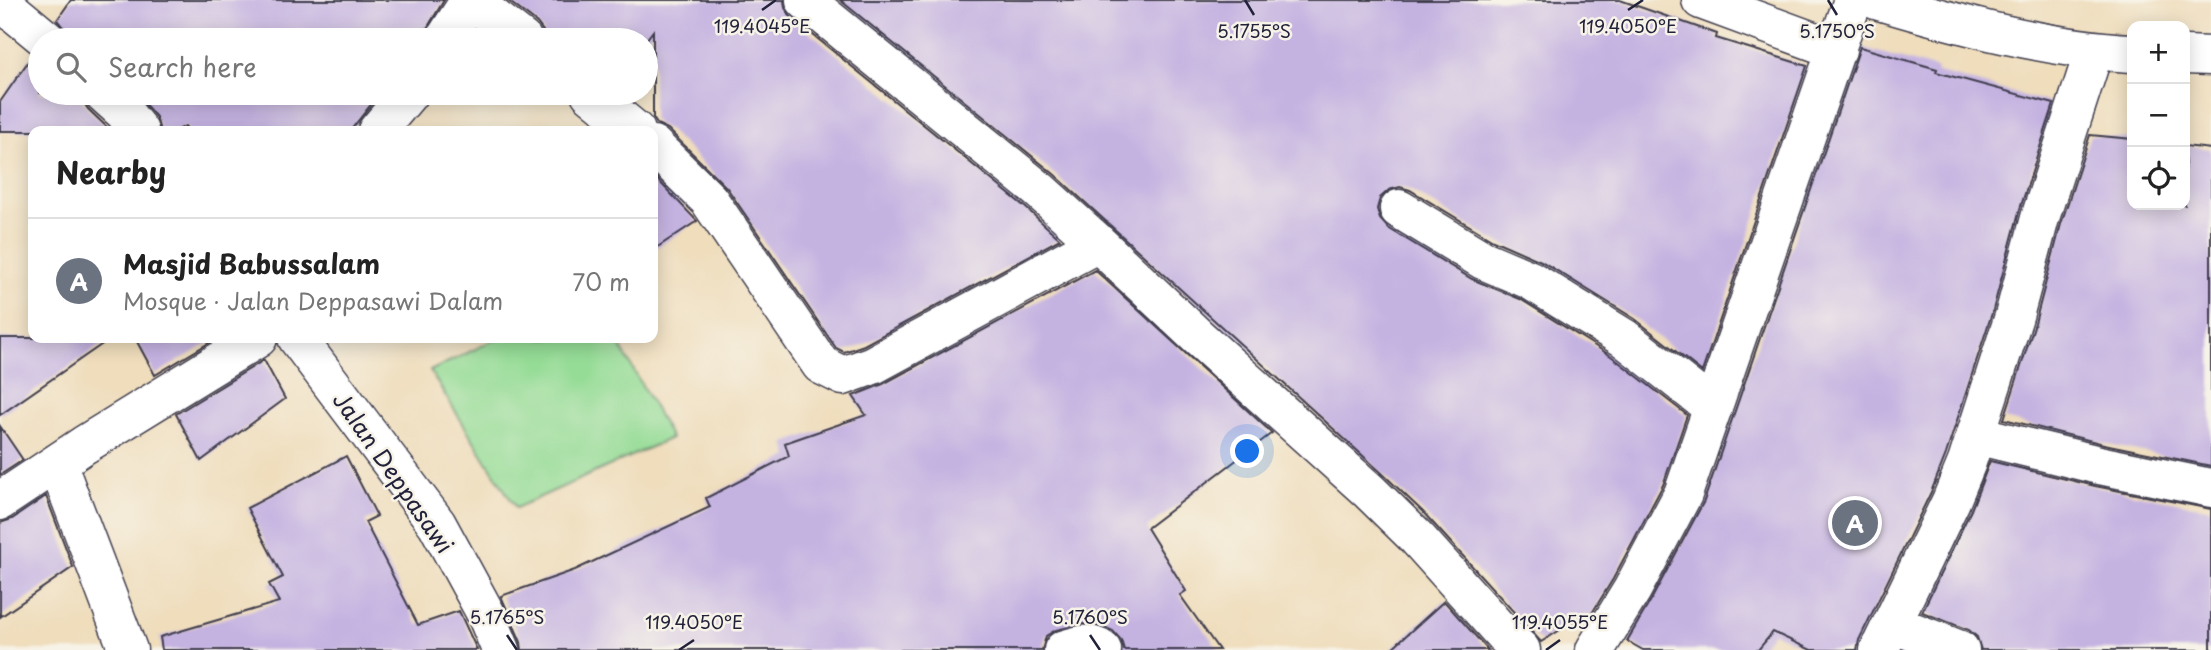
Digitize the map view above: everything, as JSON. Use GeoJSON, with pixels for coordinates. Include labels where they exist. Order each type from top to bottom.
{"type":"FeatureCollection","features":[{"type":"Feature","properties":{"kind":"street"},"geometry":{"type":"LineString","coordinates":[[452,28],[470,0],[507,28]]}},
{"type":"Feature","properties":{"kind":"street"},"geometry":{"type":"LineString","coordinates":[[805,0],[1039,190],[1098,243],[1369,491],[1417,538],[1504,635],[1521,650]]}},
{"type":"Feature","properties":{"kind":"street"},"geometry":{"type":"LineString","coordinates":[[1701,0],[1837,50]]}},
{"type":"Feature","properties":{"kind":"street"},"geometry":{"type":"LineString","coordinates":[[1595,650],[1632,590],[1683,494],[1853,0]]}},
{"type":"Feature","properties":{"kind":"street"},"geometry":{"type":"LineString","coordinates":[[1876,0],[1947,21],[2094,51],[2127,53]]}},
{"type":"Feature","properties":{"kind":"street"},"geometry":{"type":"LineString","coordinates":[[0,1],[33,28]]}},
{"type":"Feature","properties":{"kind":"street"},"geometry":{"type":"LineString","coordinates":[[1960,650],[1886,637],[1951,501],[1976,435],[2014,316],[2040,218],[2094,51]]}},
{"type":"Feature","properties":{"kind":"street"},"geometry":{"type":"LineString","coordinates":[[2190,55],[2211,56]]}},
{"type":"Feature","properties":{"kind":"street"},"geometry":{"type":"LineString","coordinates":[[116,105],[135,126]]}},
{"type":"Feature","properties":{"kind":"street"},"geometry":{"type":"LineString","coordinates":[[381,126],[399,105]]}},
{"type":"Feature","properties":{"kind":"street"},"geometry":{"type":"LineString","coordinates":[[605,105],[630,126]]}},
{"type":"Feature","properties":{"kind":"street"},"geometry":{"type":"LineString","coordinates":[[658,150],[709,200],[821,365],[843,376],[873,365],[1098,243]]}},
{"type":"Feature","properties":{"kind":"street"},"geometry":{"type":"LineString","coordinates":[[1398,209],[1483,260],[1530,280],[1624,338],[1713,408]]}},
{"type":"Feature","properties":{"kind":"street"},"geometry":{"type":"LineString","coordinates":[[0,501],[250,343]]}},
{"type":"Feature","properties":{"kind":"street","name":"Jalan Deppasawi"},"geometry":{"type":"LineString","coordinates":[[301,343],[436,524],[486,614],[502,650]]}},
{"type":"Feature","properties":{"kind":"street"},"geometry":{"type":"LineString","coordinates":[[1976,435],[2099,465],[2211,488]]}},
{"type":"Feature","properties":{"kind":"street"},"geometry":{"type":"LineString","coordinates":[[57,463],[128,650]]}},
{"type":"Feature","properties":{"kind":"street"},"geometry":{"type":"LineString","coordinates":[[1063,650],[1092,644],[1102,650]]}},
{"type":"Feature","properties":{"kind":"green space"},"geometry":{"type":"Polygon","coordinates":[[[488,343],[619,343],[671,438],[516,508],[430,371],[488,343]]]}},
{"type":"Feature","properties":{"kind":"building"},"geometry":{"type":"Polygon","coordinates":[[[71,0],[444,0],[427,28],[64,28],[57,20],[71,0]]]}},
{"type":"Feature","properties":{"kind":"building"},"geometry":{"type":"Polygon","coordinates":[[[507,0],[784,0],[785,8],[791,17],[1025,207],[1060,239],[864,345],[844,352],[836,348],[727,188],[668,129],[657,124],[653,118],[653,105],[658,105],[658,28],[541,28],[507,0]]]}},
{"type":"Feature","properties":{"kind":"building"},"geometry":{"type":"Polygon","coordinates":[[[840,0],[1620,0],[1717,34],[1716,38],[1807,66],[1702,372],[1635,319],[1541,261],[1493,240],[1410,190],[1400,187],[1389,190],[1380,198],[1377,209],[1380,219],[1388,228],[1472,279],[1520,299],[1611,356],[1687,415],[1663,485],[1589,618],[1584,615],[1541,642],[1423,512],[1384,475],[1054,174],[840,0]]]}},
{"type":"Feature","properties":{"kind":"building"},"geometry":{"type":"Polygon","coordinates":[[[1860,47],[1937,69],[1936,72],[2054,104],[2019,212],[1993,310],[1946,454],[1931,492],[1859,640],[1857,650],[1811,650],[1773,632],[1758,650],[1643,650],[1627,641],[1704,501],[1860,47]]]}},
{"type":"Feature","properties":{"kind":"building"},"geometry":{"type":"Polygon","coordinates":[[[28,62],[28,105],[85,105],[106,126],[28,126],[28,131],[0,131],[0,102],[28,62]]]}},
{"type":"Feature","properties":{"kind":"building"},"geometry":{"type":"Polygon","coordinates":[[[146,105],[371,105],[354,126],[159,126],[156,117],[146,105]]]}},
{"type":"Feature","properties":{"kind":"building"},"geometry":{"type":"Polygon","coordinates":[[[2090,135],[2127,139],[2127,210],[2190,210],[2190,147],[2211,149],[2211,466],[2104,444],[2004,419],[2035,323],[2061,224],[2090,135]]]}},
{"type":"Feature","properties":{"kind":"building"},"geometry":{"type":"Polygon","coordinates":[[[658,180],[697,221],[658,247],[658,180]]]}},
{"type":"Feature","properties":{"kind":"building"},"geometry":{"type":"Polygon","coordinates":[[[1095,270],[1272,433],[1147,528],[1186,591],[1180,595],[1219,650],[1124,650],[1121,640],[1113,631],[1088,623],[1056,630],[1046,636],[1042,650],[522,650],[501,596],[575,570],[710,507],[706,498],[789,456],[785,443],[866,415],[853,396],[883,384],[1095,270]]]}},
{"type":"Feature","properties":{"kind":"building"},"geometry":{"type":"Polygon","coordinates":[[[0,338],[28,338],[28,343],[104,343],[0,415],[0,338]]]}},
{"type":"Feature","properties":{"kind":"building"},"geometry":{"type":"Polygon","coordinates":[[[138,343],[209,343],[155,375],[138,343]]]}},
{"type":"Feature","properties":{"kind":"building"},"geometry":{"type":"Polygon","coordinates":[[[264,360],[285,399],[201,461],[176,414],[264,360]]]}},
{"type":"Feature","properties":{"kind":"building"},"geometry":{"type":"Polygon","coordinates":[[[0,426],[23,460],[0,475],[0,426]]]}},
{"type":"Feature","properties":{"kind":"building"},"geometry":{"type":"Polygon","coordinates":[[[346,456],[377,516],[365,522],[418,625],[459,611],[477,650],[162,650],[160,637],[279,602],[269,584],[283,577],[247,508],[346,456]]]}},
{"type":"Feature","properties":{"kind":"building"},"geometry":{"type":"Polygon","coordinates":[[[1990,461],[2095,486],[2211,509],[2211,650],[1981,650],[1977,637],[1969,630],[1922,612],[1971,510],[1990,461]]]}},
{"type":"Feature","properties":{"kind":"building"},"geometry":{"type":"Polygon","coordinates":[[[46,496],[73,567],[0,617],[0,523],[12,519],[46,496]]]}},
{"type":"Feature","properties":{"kind":"building"},"geometry":{"type":"Polygon","coordinates":[[[1444,601],[1488,650],[1390,650],[1444,601]]]}},
{"type":"Feature","properties":{"kind":"place","name":"Masjid Babussalam"},"geometry":{"type":"Point","coordinates":[1855,523]}}]}
